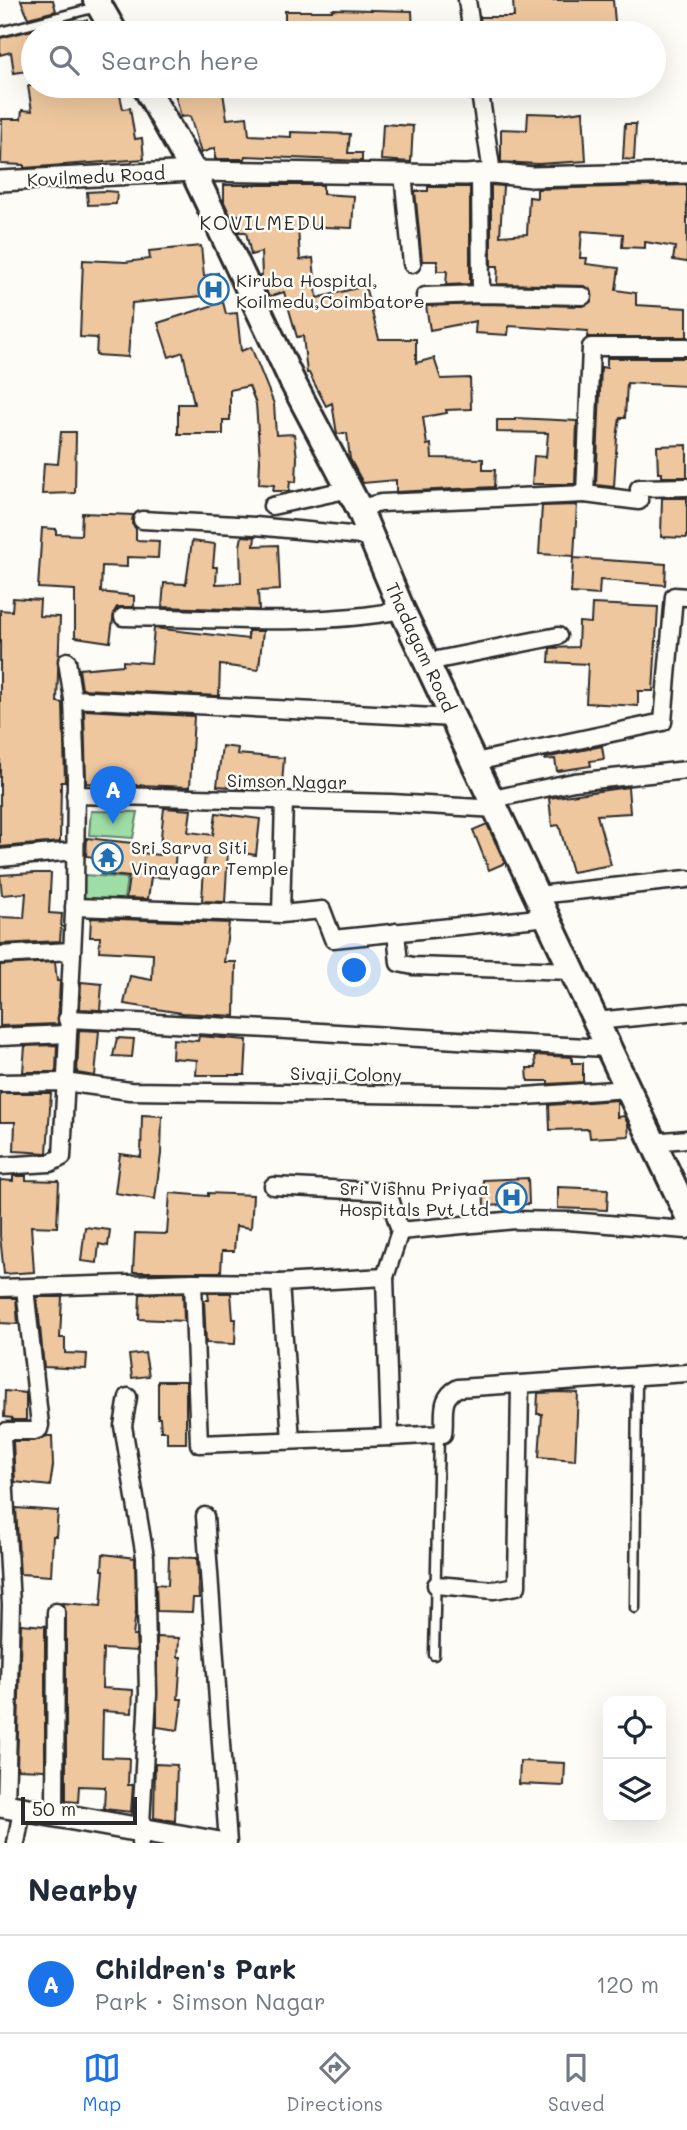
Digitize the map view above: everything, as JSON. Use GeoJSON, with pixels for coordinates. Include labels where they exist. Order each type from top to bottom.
{"type":"FeatureCollection","features":[{"type":"Feature","properties":{"kind":"main road"},"geometry":{"type":"LineString","coordinates":[[98,3],[108,21]]}},
{"type":"Feature","properties":{"kind":"main road","name":"Thadagam Road"},"geometry":{"type":"LineString","coordinates":[[152,98],[193,171],[292,381],[354,498],[402,610],[687,1214]]}},
{"type":"Feature","properties":{"kind":"main road"},"geometry":{"type":"LineString","coordinates":[[9,1808],[55,1815],[141,1837],[214,1843]]}},
{"type":"Feature","properties":{"kind":"street"},"geometry":{"type":"LineString","coordinates":[[467,0],[470,21]]}},
{"type":"Feature","properties":{"kind":"street"},"geometry":{"type":"LineString","coordinates":[[480,98],[486,174],[481,294]]}},
{"type":"Feature","properties":{"kind":"street","name":"Kovilmedu Road"},"geometry":{"type":"LineString","coordinates":[[0,181],[193,171],[486,174],[532,177],[687,173]]}},
{"type":"Feature","properties":{"kind":"street"},"geometry":{"type":"LineString","coordinates":[[403,174],[412,264]]}},
{"type":"Feature","properties":{"kind":"street"},"geometry":{"type":"LineString","coordinates":[[425,296],[583,296]]}},
{"type":"Feature","properties":{"kind":"street"},"geometry":{"type":"LineString","coordinates":[[585,494],[591,347],[687,347]]}},
{"type":"Feature","properties":{"kind":"street"},"geometry":{"type":"LineString","coordinates":[[272,506],[354,498],[381,503],[585,494],[639,501],[639,488],[687,487]]}},
{"type":"Feature","properties":{"kind":"street"},"geometry":{"type":"LineString","coordinates":[[142,520],[255,526],[372,537]]}},
{"type":"Feature","properties":{"kind":"street"},"geometry":{"type":"LineString","coordinates":[[475,762],[663,722],[674,596],[687,597]]}},
{"type":"Feature","properties":{"kind":"street"},"geometry":{"type":"LineString","coordinates":[[123,617],[369,617],[402,610]]}},
{"type":"Feature","properties":{"kind":"street"},"geometry":{"type":"LineString","coordinates":[[427,662],[558,636]]}},
{"type":"Feature","properties":{"kind":"street"},"geometry":{"type":"LineString","coordinates":[[0,1167],[50,1163],[61,1157],[74,907],[73,699],[67,661]]}},
{"type":"Feature","properties":{"kind":"street"},"geometry":{"type":"LineString","coordinates":[[73,699],[453,718]]}},
{"type":"Feature","properties":{"kind":"street","name":"Simson Nagar"},"geometry":{"type":"LineString","coordinates":[[75,795],[495,804],[574,782],[687,770]]}},
{"type":"Feature","properties":{"kind":"street"},"geometry":{"type":"LineString","coordinates":[[281,914],[284,800]]}},
{"type":"Feature","properties":{"kind":"street"},"geometry":{"type":"LineString","coordinates":[[0,858],[74,851]]}},
{"type":"Feature","properties":{"kind":"street"},"geometry":{"type":"LineString","coordinates":[[74,907],[281,914],[322,910],[333,939],[396,932],[687,878]]}},
{"type":"Feature","properties":{"kind":"street"},"geometry":{"type":"LineString","coordinates":[[396,932],[399,963],[413,966],[573,971]]}},
{"type":"Feature","properties":{"kind":"street"},"geometry":{"type":"LineString","coordinates":[[0,955],[71,951]]}},
{"type":"Feature","properties":{"kind":"street"},"geometry":{"type":"LineString","coordinates":[[596,1021],[687,1012]]}},
{"type":"Feature","properties":{"kind":"street"},"geometry":{"type":"LineString","coordinates":[[0,1037],[67,1027],[221,1025],[443,1041],[609,1048]]}},
{"type":"Feature","properties":{"kind":"street","name":"Sivaji Colony"},"geometry":{"type":"LineString","coordinates":[[0,1083],[64,1082],[130,1091],[525,1096],[628,1089]]}},
{"type":"Feature","properties":{"kind":"street"},"geometry":{"type":"LineString","coordinates":[[653,1142],[687,1139]]}},
{"type":"Feature","properties":{"kind":"street"},"geometry":{"type":"LineString","coordinates":[[274,1185],[388,1192],[400,1231],[385,1278],[390,1437]]}},
{"type":"Feature","properties":{"kind":"street"},"geometry":{"type":"LineString","coordinates":[[400,1231],[515,1220],[687,1230]]}},
{"type":"Feature","properties":{"kind":"street"},"geometry":{"type":"LineString","coordinates":[[0,1288],[193,1282],[280,1283],[385,1278]]}},
{"type":"Feature","properties":{"kind":"street"},"geometry":{"type":"LineString","coordinates":[[193,1282],[199,1444],[439,1436],[443,1434],[443,1404],[450,1392],[458,1388],[687,1373]]}},
{"type":"Feature","properties":{"kind":"street"},"geometry":{"type":"LineString","coordinates":[[280,1283],[291,1440]]}},
{"type":"Feature","properties":{"kind":"street"},"geometry":{"type":"LineString","coordinates":[[16,1843],[9,1808],[11,1605],[2,1436],[7,1431],[34,1431],[39,1429],[40,1425],[26,1288]]}},
{"type":"Feature","properties":{"kind":"street"},"geometry":{"type":"LineString","coordinates":[[436,1585],[494,1590],[517,1586],[520,1385]]}},
{"type":"Feature","properties":{"kind":"street"},"geometry":{"type":"LineString","coordinates":[[128,1397],[123,1426],[145,1557],[148,1695],[141,1837]]}},
{"type":"Feature","properties":{"kind":"street"},"geometry":{"type":"LineString","coordinates":[[205,1516],[228,1843]]}},
{"type":"Feature","properties":{"kind":"street"},"geometry":{"type":"LineString","coordinates":[[55,1815],[56,1612]]}},
{"type":"Feature","properties":{"kind":"lane"},"geometry":{"type":"LineString","coordinates":[[37,21],[98,3]]}},
{"type":"Feature","properties":{"kind":"lane"},"geometry":{"type":"LineString","coordinates":[[0,32],[21,26]]}},
{"type":"Feature","properties":{"kind":"lane"},"geometry":{"type":"LineString","coordinates":[[635,1608],[637,1376]]}},
{"type":"Feature","properties":{"kind":"lane"},"geometry":{"type":"LineString","coordinates":[[434,1655],[439,1436]]}},
{"type":"Feature","properties":{"kind":"green space"},"geometry":{"type":"Polygon","coordinates":[[[91,811],[138,812],[133,838],[89,835],[91,811]]]}},
{"type":"Feature","properties":{"kind":"green space"},"geometry":{"type":"Polygon","coordinates":[[[84,875],[127,878],[123,905],[80,903],[84,875]]]}},
{"type":"Feature","properties":{"kind":"building"},"geometry":{"type":"Polygon","coordinates":[[[21,0],[53,0],[56,11],[28,18],[21,0]]]}},
{"type":"Feature","properties":{"kind":"building"},"geometry":{"type":"Polygon","coordinates":[[[513,0],[613,0],[615,21],[480,21],[480,17],[514,17],[513,0]]]}},
{"type":"Feature","properties":{"kind":"building"},"geometry":{"type":"Polygon","coordinates":[[[285,11],[412,11],[412,21],[285,21],[285,11]]]}},
{"type":"Feature","properties":{"kind":"building"},"geometry":{"type":"Polygon","coordinates":[[[21,33],[21,72],[14,73],[11,52],[0,55],[0,38],[21,33]]]}},
{"type":"Feature","properties":{"kind":"building"},"geometry":{"type":"Polygon","coordinates":[[[30,98],[121,98],[123,109],[130,108],[135,139],[142,138],[144,159],[24,168],[24,165],[1,164],[2,119],[21,119],[22,110],[32,111],[30,98]]]}},
{"type":"Feature","properties":{"kind":"building"},"geometry":{"type":"Polygon","coordinates":[[[176,98],[224,98],[227,119],[247,117],[249,135],[291,137],[291,132],[350,134],[348,153],[362,153],[362,161],[245,156],[244,159],[215,159],[215,148],[201,153],[190,116],[181,117],[176,98]]]}},
{"type":"Feature","properties":{"kind":"building"},"geometry":{"type":"Polygon","coordinates":[[[583,111],[586,161],[538,164],[501,162],[501,129],[527,130],[528,113],[560,114],[583,111]]]}},
{"type":"Feature","properties":{"kind":"building"},"geometry":{"type":"Polygon","coordinates":[[[383,124],[413,126],[411,162],[381,160],[383,124]]]}},
{"type":"Feature","properties":{"kind":"building"},"geometry":{"type":"Polygon","coordinates":[[[625,124],[636,124],[634,160],[623,159],[625,124]]]}},
{"type":"Feature","properties":{"kind":"building"},"geometry":{"type":"Polygon","coordinates":[[[224,185],[323,185],[323,194],[354,196],[352,228],[298,226],[300,260],[313,258],[317,298],[365,286],[379,339],[416,339],[416,363],[434,358],[441,379],[470,378],[471,409],[446,410],[447,413],[423,417],[427,445],[431,444],[432,458],[483,459],[483,470],[495,470],[494,487],[396,492],[396,480],[363,483],[350,459],[347,433],[337,434],[332,403],[326,406],[307,373],[303,336],[297,337],[284,292],[269,297],[260,276],[261,252],[251,255],[246,232],[239,232],[239,215],[230,215],[224,202],[224,185]]]}},
{"type":"Feature","properties":{"kind":"building"},"geometry":{"type":"Polygon","coordinates":[[[491,185],[503,186],[500,236],[527,234],[529,197],[537,198],[537,189],[687,185],[687,262],[673,260],[675,247],[645,242],[645,248],[622,247],[623,234],[582,231],[580,258],[587,258],[586,264],[619,268],[616,290],[636,293],[636,305],[687,308],[687,337],[587,337],[588,331],[509,326],[508,335],[475,333],[476,321],[430,330],[426,306],[583,306],[592,301],[592,292],[584,286],[497,284],[498,266],[491,266],[491,185]]]}},
{"type":"Feature","properties":{"kind":"building"},"geometry":{"type":"Polygon","coordinates":[[[428,187],[470,187],[470,284],[446,285],[447,271],[437,271],[437,261],[422,261],[415,191],[428,191],[428,187]]]}},
{"type":"Feature","properties":{"kind":"building"},"geometry":{"type":"Polygon","coordinates":[[[87,192],[117,192],[116,204],[88,205],[87,192]]]}},
{"type":"Feature","properties":{"kind":"building"},"geometry":{"type":"Polygon","coordinates":[[[201,246],[204,276],[218,273],[222,294],[132,303],[128,357],[96,355],[97,338],[80,337],[83,260],[126,262],[150,259],[149,251],[201,246]]]}},
{"type":"Feature","properties":{"kind":"building"},"geometry":{"type":"Polygon","coordinates":[[[223,302],[226,314],[237,313],[241,351],[251,347],[274,404],[276,435],[294,434],[296,482],[290,481],[289,491],[273,491],[274,485],[259,484],[256,404],[249,386],[230,390],[230,420],[223,420],[223,434],[178,434],[178,404],[194,404],[183,352],[169,357],[158,323],[223,302]]]}},
{"type":"Feature","properties":{"kind":"building"},"geometry":{"type":"Polygon","coordinates":[[[607,358],[687,358],[687,386],[627,383],[625,418],[620,418],[617,437],[614,487],[596,485],[601,367],[607,368],[607,358]]]}},
{"type":"Feature","properties":{"kind":"building"},"geometry":{"type":"Polygon","coordinates":[[[515,418],[577,421],[575,484],[532,484],[534,456],[546,457],[548,433],[497,432],[497,420],[515,418]]]}},
{"type":"Feature","properties":{"kind":"building"},"geometry":{"type":"Polygon","coordinates":[[[61,432],[76,432],[75,493],[42,494],[44,463],[58,464],[61,432]]]}},
{"type":"Feature","properties":{"kind":"building"},"geometry":{"type":"Polygon","coordinates":[[[687,445],[687,477],[662,477],[662,473],[658,473],[657,446],[687,445]]]}},
{"type":"Feature","properties":{"kind":"building"},"geometry":{"type":"Polygon","coordinates":[[[662,498],[687,498],[687,538],[661,537],[662,498]]]}},
{"type":"Feature","properties":{"kind":"building"},"geometry":{"type":"Polygon","coordinates":[[[577,505],[574,556],[539,554],[542,506],[577,505]]]}},
{"type":"Feature","properties":{"kind":"building"},"geometry":{"type":"Polygon","coordinates":[[[82,513],[133,515],[136,540],[159,541],[158,558],[127,557],[127,567],[102,566],[101,592],[134,596],[134,607],[117,607],[114,612],[110,642],[75,637],[75,590],[38,588],[42,528],[56,529],[56,534],[81,535],[82,513]]]}},
{"type":"Feature","properties":{"kind":"building"},"geometry":{"type":"Polygon","coordinates":[[[242,536],[255,537],[254,546],[278,545],[280,590],[258,591],[259,610],[162,607],[164,583],[186,584],[192,541],[215,544],[213,567],[217,567],[216,584],[241,583],[242,536]]]}},
{"type":"Feature","properties":{"kind":"building"},"geometry":{"type":"Polygon","coordinates":[[[573,558],[666,564],[665,585],[600,580],[599,595],[571,593],[573,558]]]}},
{"type":"Feature","properties":{"kind":"building"},"geometry":{"type":"Polygon","coordinates":[[[13,598],[40,600],[39,616],[60,617],[57,702],[63,703],[65,782],[61,782],[60,842],[0,847],[0,610],[12,611],[13,598]]]}},
{"type":"Feature","properties":{"kind":"building"},"geometry":{"type":"Polygon","coordinates":[[[592,604],[658,607],[653,691],[638,691],[638,706],[586,703],[588,664],[549,662],[550,648],[578,647],[579,622],[591,623],[592,604]]]}},
{"type":"Feature","properties":{"kind":"building"},"geometry":{"type":"Polygon","coordinates":[[[154,628],[248,639],[248,631],[263,631],[258,670],[220,665],[219,696],[82,689],[79,669],[123,665],[123,661],[151,663],[154,628]]]}},
{"type":"Feature","properties":{"kind":"building"},"geometry":{"type":"Polygon","coordinates":[[[84,710],[194,716],[190,787],[86,783],[84,710]]]}},
{"type":"Feature","properties":{"kind":"building"},"geometry":{"type":"Polygon","coordinates":[[[222,746],[238,748],[237,754],[284,758],[282,784],[262,783],[261,789],[217,786],[222,746]]]}},
{"type":"Feature","properties":{"kind":"building"},"geometry":{"type":"Polygon","coordinates":[[[602,746],[604,759],[590,761],[591,766],[557,771],[555,759],[545,760],[545,758],[602,746]]]}},
{"type":"Feature","properties":{"kind":"building"},"geometry":{"type":"Polygon","coordinates":[[[628,787],[630,813],[597,815],[611,865],[572,872],[559,825],[552,826],[549,798],[628,787]]]}},
{"type":"Feature","properties":{"kind":"building"},"geometry":{"type":"Polygon","coordinates":[[[164,808],[191,810],[188,832],[213,835],[216,813],[260,819],[256,855],[228,851],[225,902],[202,901],[205,850],[176,847],[174,878],[151,877],[148,899],[126,898],[129,877],[101,874],[101,858],[86,856],[87,838],[132,843],[132,852],[159,855],[164,808]]]}},
{"type":"Feature","properties":{"kind":"building"},"geometry":{"type":"Polygon","coordinates":[[[487,824],[505,863],[489,870],[473,830],[487,824]]]}},
{"type":"Feature","properties":{"kind":"building"},"geometry":{"type":"Polygon","coordinates":[[[51,873],[49,913],[62,914],[60,941],[0,944],[0,917],[24,918],[26,893],[2,895],[0,875],[51,873]]]}},
{"type":"Feature","properties":{"kind":"building"},"geometry":{"type":"Polygon","coordinates":[[[91,918],[229,923],[224,962],[236,962],[235,1016],[182,1013],[124,1004],[130,976],[152,980],[153,954],[99,951],[100,937],[90,937],[91,918]]]}},
{"type":"Feature","properties":{"kind":"building"},"geometry":{"type":"Polygon","coordinates":[[[55,962],[57,981],[60,981],[58,1024],[0,1026],[0,965],[55,962]]]}},
{"type":"Feature","properties":{"kind":"building"},"geometry":{"type":"Polygon","coordinates":[[[81,982],[102,984],[100,1010],[80,1009],[81,982]]]}},
{"type":"Feature","properties":{"kind":"building"},"geometry":{"type":"Polygon","coordinates":[[[79,1030],[99,1031],[95,1076],[77,1073],[79,1030]]]}},
{"type":"Feature","properties":{"kind":"building"},"geometry":{"type":"Polygon","coordinates":[[[199,1036],[247,1040],[245,1075],[196,1075],[197,1060],[172,1058],[173,1039],[198,1041],[199,1036]]]}},
{"type":"Feature","properties":{"kind":"building"},"geometry":{"type":"Polygon","coordinates":[[[117,1038],[134,1039],[132,1057],[113,1056],[117,1038]]]}},
{"type":"Feature","properties":{"kind":"building"},"geometry":{"type":"Polygon","coordinates":[[[57,1045],[56,1072],[23,1072],[25,1046],[57,1045]]]}},
{"type":"Feature","properties":{"kind":"building"},"geometry":{"type":"Polygon","coordinates":[[[535,1055],[572,1057],[572,1063],[583,1063],[583,1082],[548,1084],[548,1081],[528,1081],[527,1068],[536,1068],[535,1055]]]}},
{"type":"Feature","properties":{"kind":"building"},"geometry":{"type":"Polygon","coordinates":[[[0,1093],[51,1093],[47,1153],[14,1151],[15,1122],[0,1122],[0,1093]]]}},
{"type":"Feature","properties":{"kind":"building"},"geometry":{"type":"Polygon","coordinates":[[[617,1100],[617,1117],[624,1116],[629,1136],[590,1138],[589,1129],[550,1130],[549,1105],[617,1100]]]}},
{"type":"Feature","properties":{"kind":"building"},"geometry":{"type":"Polygon","coordinates":[[[142,1115],[162,1116],[161,1154],[155,1199],[115,1193],[120,1154],[141,1157],[142,1115]]]}},
{"type":"Feature","properties":{"kind":"building"},"geometry":{"type":"Polygon","coordinates":[[[13,1176],[26,1176],[26,1180],[59,1181],[57,1227],[31,1226],[34,1272],[4,1274],[0,1236],[0,1180],[13,1181],[13,1176]]]}},
{"type":"Feature","properties":{"kind":"building"},"geometry":{"type":"Polygon","coordinates":[[[528,1178],[529,1204],[484,1206],[483,1180],[528,1178]]]}},
{"type":"Feature","properties":{"kind":"building"},"geometry":{"type":"Polygon","coordinates":[[[558,1187],[608,1189],[607,1210],[558,1208],[558,1187]]]}},
{"type":"Feature","properties":{"kind":"building"},"geometry":{"type":"Polygon","coordinates":[[[170,1193],[253,1195],[251,1228],[236,1226],[234,1251],[222,1251],[221,1272],[133,1272],[135,1233],[167,1234],[170,1193]]]}},
{"type":"Feature","properties":{"kind":"building"},"geometry":{"type":"Polygon","coordinates":[[[85,1227],[110,1230],[108,1246],[99,1244],[97,1263],[81,1261],[85,1227]]]}},
{"type":"Feature","properties":{"kind":"building"},"geometry":{"type":"Polygon","coordinates":[[[183,1293],[184,1321],[139,1319],[140,1294],[183,1293]]]}},
{"type":"Feature","properties":{"kind":"building"},"geometry":{"type":"Polygon","coordinates":[[[208,1293],[231,1293],[233,1319],[236,1319],[235,1344],[206,1343],[204,1300],[209,1300],[208,1293]]]}},
{"type":"Feature","properties":{"kind":"building"},"geometry":{"type":"Polygon","coordinates":[[[37,1297],[62,1297],[60,1338],[65,1338],[65,1353],[87,1354],[86,1369],[44,1367],[37,1297]]]}},
{"type":"Feature","properties":{"kind":"building"},"geometry":{"type":"Polygon","coordinates":[[[0,1298],[16,1298],[18,1324],[0,1323],[0,1298]]]}},
{"type":"Feature","properties":{"kind":"building"},"geometry":{"type":"Polygon","coordinates":[[[145,1353],[149,1376],[132,1378],[129,1355],[145,1353]]]}},
{"type":"Feature","properties":{"kind":"building"},"geometry":{"type":"Polygon","coordinates":[[[158,1381],[186,1381],[186,1443],[167,1443],[167,1431],[161,1431],[158,1418],[158,1381]]]}},
{"type":"Feature","properties":{"kind":"building"},"geometry":{"type":"Polygon","coordinates":[[[5,1391],[26,1393],[26,1420],[4,1417],[5,1391]]]}},
{"type":"Feature","properties":{"kind":"building"},"geometry":{"type":"Polygon","coordinates":[[[538,1393],[578,1393],[575,1460],[539,1457],[542,1414],[537,1414],[538,1393]]]}},
{"type":"Feature","properties":{"kind":"building"},"geometry":{"type":"Polygon","coordinates":[[[52,1436],[53,1466],[50,1486],[15,1482],[13,1441],[34,1441],[52,1436]]]}},
{"type":"Feature","properties":{"kind":"building"},"geometry":{"type":"Polygon","coordinates":[[[16,1508],[58,1511],[56,1536],[53,1536],[51,1576],[20,1574],[16,1508]]]}},
{"type":"Feature","properties":{"kind":"building"},"geometry":{"type":"Polygon","coordinates":[[[103,1554],[135,1558],[136,1610],[133,1636],[136,1636],[137,1651],[103,1649],[102,1688],[133,1690],[132,1713],[103,1711],[102,1757],[129,1758],[128,1785],[133,1785],[131,1812],[104,1809],[105,1787],[79,1786],[78,1802],[66,1801],[66,1612],[62,1603],[101,1606],[103,1554]]]}},
{"type":"Feature","properties":{"kind":"building"},"geometry":{"type":"Polygon","coordinates":[[[169,1557],[197,1558],[199,1598],[193,1598],[192,1612],[157,1611],[156,1584],[168,1585],[169,1557]]]}},
{"type":"Feature","properties":{"kind":"building"},"geometry":{"type":"Polygon","coordinates":[[[21,1624],[45,1626],[45,1770],[17,1769],[21,1624]]]}},
{"type":"Feature","properties":{"kind":"building"},"geometry":{"type":"Polygon","coordinates":[[[157,1637],[179,1638],[178,1657],[181,1657],[178,1699],[182,1699],[178,1730],[157,1727],[157,1637]]]}},
{"type":"Feature","properties":{"kind":"building"},"geometry":{"type":"Polygon","coordinates":[[[520,1761],[565,1763],[564,1786],[519,1784],[520,1761]]]}},
{"type":"Feature","properties":{"kind":"building"},"geometry":{"type":"Polygon","coordinates":[[[155,1764],[177,1765],[175,1821],[154,1818],[155,1764]]]}},
{"type":"Feature","properties":{"kind":"place","name":"Kiruba Hospital, Koilmedu,Coimbatore"},"geometry":{"type":"Point","coordinates":[213,290]}},
{"type":"Feature","properties":{"kind":"place","name":"Children's Park"},"geometry":{"type":"Point","coordinates":[113,824]}},
{"type":"Feature","properties":{"kind":"place","name":"Sri Sarva Siti Vinayagar Temple"},"geometry":{"type":"Point","coordinates":[108,857]}},
{"type":"Feature","properties":{"kind":"place","name":"Sri Vishnu Priyaa Hospitals Pvt Ltd"},"geometry":{"type":"Point","coordinates":[512,1198]}},
{"type":"Feature","properties":{"kind":"district","name":"KOVILMEDU"},"geometry":{"type":"Point","coordinates":[263,222]}}]}
